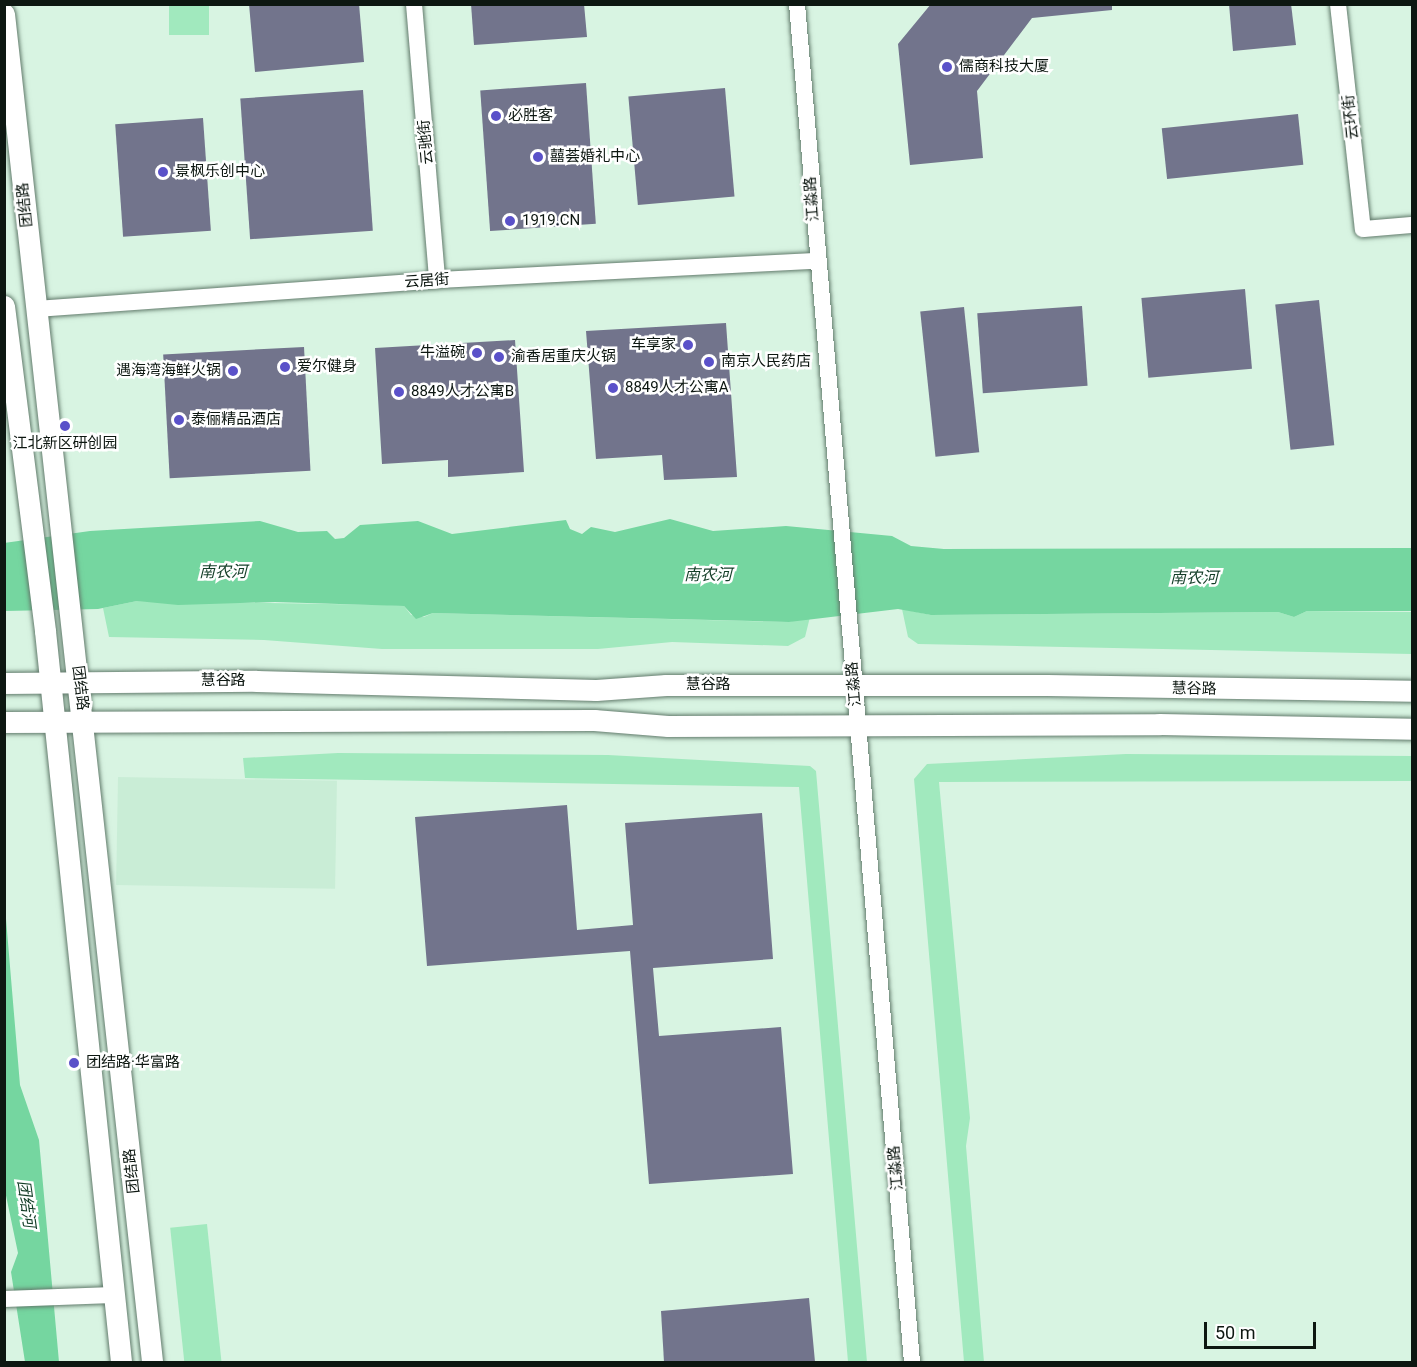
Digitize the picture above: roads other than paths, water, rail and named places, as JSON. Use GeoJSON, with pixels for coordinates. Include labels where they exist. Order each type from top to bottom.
{"type":"FeatureCollection","features":[{"type":"Feature","properties":{"kind":"main road","name":"团结路"},"geometry":{"type":"LineString","coordinates":[[4,14],[71,630],[80,681],[152,1362]]}},
{"type":"Feature","properties":{"kind":"main road","name":"团结路"},"geometry":{"type":"LineString","coordinates":[[4,306],[45,631],[121,1362]]}},
{"type":"Feature","properties":{"kind":"main road","name":"慧谷路"},"geometry":{"type":"LineString","coordinates":[[4,683],[80,681],[596,690],[853,686],[1413,691]]}},
{"type":"Feature","properties":{"kind":"main road"},"geometry":{"type":"LineString","coordinates":[[5,722],[594,720],[668,726],[1160,724],[1413,729]]}},
{"type":"Feature","properties":{"kind":"street","name":"云驰街"},"geometry":{"type":"LineString","coordinates":[[414,4],[437,280]]}},
{"type":"Feature","properties":{"kind":"street","name":"江淼路"},"geometry":{"type":"LineString","coordinates":[[797,4],[912,1362]]}},
{"type":"Feature","properties":{"kind":"street","name":"云环街"},"geometry":{"type":"LineString","coordinates":[[1338,4],[1363,229],[1413,225]]}},
{"type":"Feature","properties":{"kind":"street","name":"云居街"},"geometry":{"type":"LineString","coordinates":[[37,309],[437,280],[817,261]]}},
{"type":"Feature","properties":{"kind":"street"},"geometry":{"type":"LineString","coordinates":[[7,1299],[113,1295]]}},
{"type":"Feature","properties":{"kind":"water","name":"南农河"},"geometry":{"type":"Polygon","coordinates":[[[670,519],[713,531],[786,526],[892,536],[911,546],[944,549],[1412,548],[1412,611],[1307,611],[1294,617],[1278,612],[931,615],[898,609],[789,622],[433,613],[416,619],[404,606],[275,602],[178,605],[137,601],[98,609],[5,611],[4,543],[90,531],[260,521],[298,532],[327,531],[335,539],[344,538],[360,525],[418,521],[452,534],[566,520],[570,529],[582,534],[591,527],[615,532],[670,519]]]}},
{"type":"Feature","properties":{"kind":"water","name":"团结河"},"geometry":{"type":"Polygon","coordinates":[[[4,895],[20,1085],[39,1140],[59,1362],[25,1362],[11,1272],[18,1253],[4,1186],[4,895]]]}},
{"type":"Feature","properties":{"kind":"place","name":"儒商科技大厦"},"geometry":{"type":"Point","coordinates":[947,67]}},
{"type":"Feature","properties":{"kind":"place","name":"必胜客"},"geometry":{"type":"Point","coordinates":[496,116]}},
{"type":"Feature","properties":{"kind":"place","name":"囍荟婚礼中心"},"geometry":{"type":"Point","coordinates":[538,157]}},
{"type":"Feature","properties":{"kind":"place","name":"景枫乐创中心"},"geometry":{"type":"Point","coordinates":[163,172]}},
{"type":"Feature","properties":{"kind":"place","name":"1919.CN"},"geometry":{"type":"Point","coordinates":[510,221]}},
{"type":"Feature","properties":{"kind":"place","name":"车享家"},"geometry":{"type":"Point","coordinates":[688,345]}},
{"type":"Feature","properties":{"kind":"place","name":"牛溢碗"},"geometry":{"type":"Point","coordinates":[477,353]}},
{"type":"Feature","properties":{"kind":"place","name":"渝香居重庆火锅"},"geometry":{"type":"Point","coordinates":[499,357]}},
{"type":"Feature","properties":{"kind":"place","name":"南京人民药店"},"geometry":{"type":"Point","coordinates":[709,362]}},
{"type":"Feature","properties":{"kind":"place","name":"爱尔健身"},"geometry":{"type":"Point","coordinates":[285,367]}},
{"type":"Feature","properties":{"kind":"place","name":"遇海湾海鲜火锅"},"geometry":{"type":"Point","coordinates":[233,371]}},
{"type":"Feature","properties":{"kind":"place","name":"8849人才公寓A"},"geometry":{"type":"Point","coordinates":[613,388]}},
{"type":"Feature","properties":{"kind":"place","name":"8849人才公寓B"},"geometry":{"type":"Point","coordinates":[399,392]}},
{"type":"Feature","properties":{"kind":"place","name":"泰俪精品酒店"},"geometry":{"type":"Point","coordinates":[179,420]}},
{"type":"Feature","properties":{"kind":"place","name":"江北新区研创园"},"geometry":{"type":"Point","coordinates":[65,426]}},
{"type":"Feature","properties":{"kind":"place","name":"团结路·华富路"},"geometry":{"type":"Point","coordinates":[74,1063]}}]}
